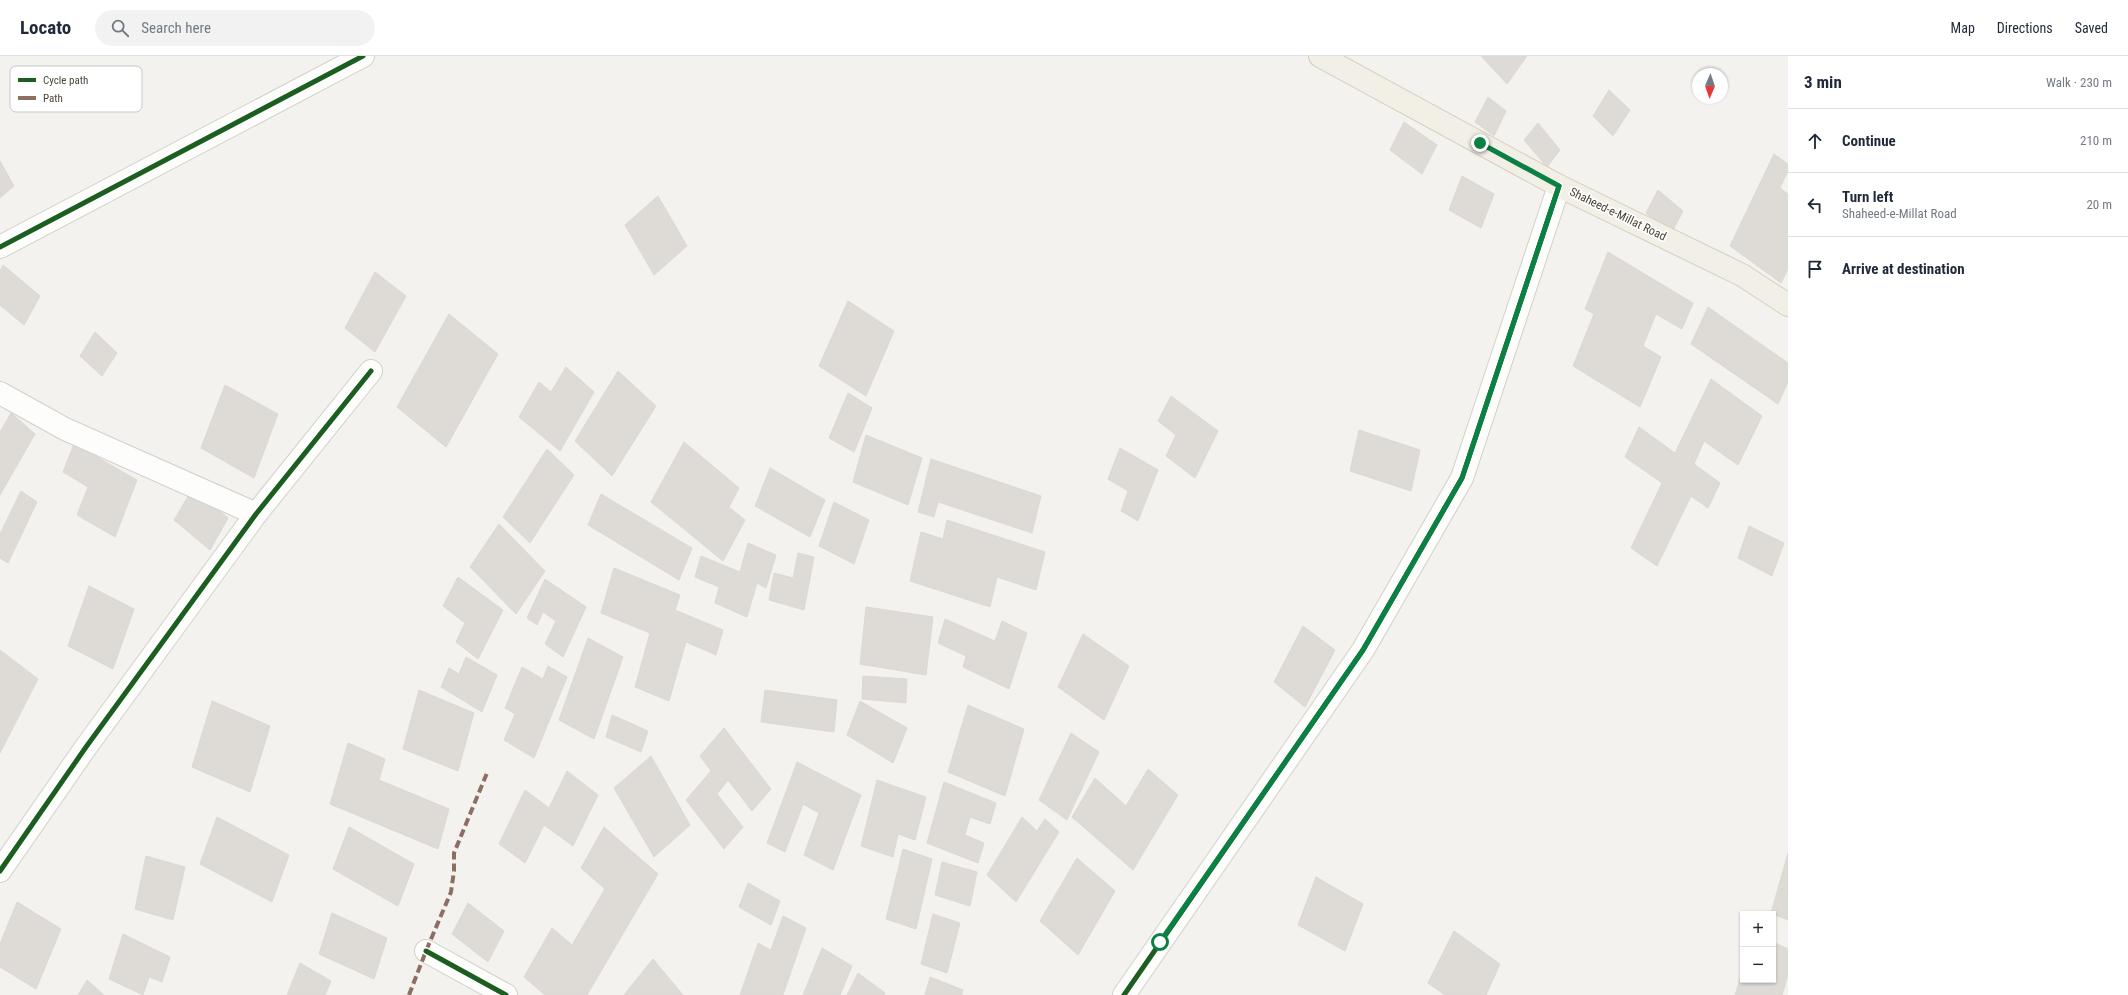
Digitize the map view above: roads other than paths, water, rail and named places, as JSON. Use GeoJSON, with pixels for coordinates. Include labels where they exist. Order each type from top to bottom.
{"type":"FeatureCollection","features":[{"type":"Feature","properties":{"kind":"main road","name":"Shaheed-e-Millat Road"},"geometry":{"type":"LineString","coordinates":[[1320,56],[1559,186],[1742,275],[1788,305]]}},
{"type":"Feature","properties":{"kind":"street"},"geometry":{"type":"LineString","coordinates":[[0,247],[363,56]]}},
{"type":"Feature","properties":{"kind":"street"},"geometry":{"type":"LineString","coordinates":[[1124,995],[1363,650],[1462,478],[1559,186]]}},
{"type":"Feature","properties":{"kind":"street"},"geometry":{"type":"LineString","coordinates":[[0,871],[86,747],[256,514],[371,371]]}},
{"type":"Feature","properties":{"kind":"street"},"geometry":{"type":"LineString","coordinates":[[0,393],[65,429],[256,514]]}},
{"type":"Feature","properties":{"kind":"street"},"geometry":{"type":"LineString","coordinates":[[426,951],[506,995]]}}]}
